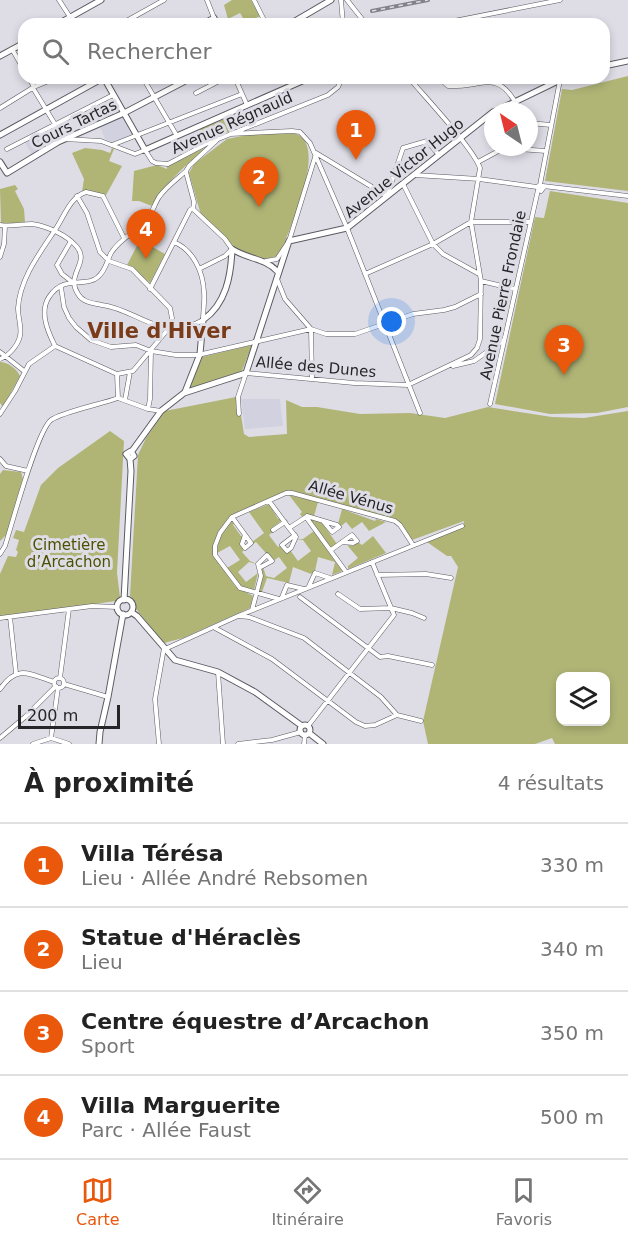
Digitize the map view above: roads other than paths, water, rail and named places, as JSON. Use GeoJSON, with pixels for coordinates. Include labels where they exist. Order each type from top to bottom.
{"type":"FeatureCollection","features":[{"type":"Feature","properties":{"kind":"street"},"geometry":{"type":"LineString","coordinates":[[59,0],[71,18]]}},
{"type":"Feature","properties":{"kind":"street"},"geometry":{"type":"LineString","coordinates":[[75,18],[101,0]]}},
{"type":"Feature","properties":{"kind":"street"},"geometry":{"type":"LineString","coordinates":[[132,18],[164,0]]}},
{"type":"Feature","properties":{"kind":"street"},"geometry":{"type":"LineString","coordinates":[[207,0],[215,18]]}},
{"type":"Feature","properties":{"kind":"street"},"geometry":{"type":"LineString","coordinates":[[254,0],[263,18]]}},
{"type":"Feature","properties":{"kind":"street"},"geometry":{"type":"LineString","coordinates":[[300,18],[331,0]]}},
{"type":"Feature","properties":{"kind":"street"},"geometry":{"type":"LineString","coordinates":[[342,0],[343,18]]}},
{"type":"Feature","properties":{"kind":"street"},"geometry":{"type":"LineString","coordinates":[[347,0],[361,18]]}},
{"type":"Feature","properties":{"kind":"street"},"geometry":{"type":"LineString","coordinates":[[469,18],[560,0]]}},
{"type":"Feature","properties":{"kind":"street"},"geometry":{"type":"LineString","coordinates":[[0,56],[18,46]]}},
{"type":"Feature","properties":{"kind":"street"},"geometry":{"type":"LineString","coordinates":[[12,50],[18,60]]}},
{"type":"Feature","properties":{"kind":"street"},"geometry":{"type":"LineString","coordinates":[[610,65],[628,61]]}},
{"type":"Feature","properties":{"kind":"street"},"geometry":{"type":"LineString","coordinates":[[32,84],[64,139]]}},
{"type":"Feature","properties":{"kind":"street"},"geometry":{"type":"LineString","coordinates":[[0,108],[43,84]]}},
{"type":"Feature","properties":{"kind":"street"},"geometry":{"type":"LineString","coordinates":[[0,135],[93,84]]}},
{"type":"Feature","properties":{"kind":"street"},"geometry":{"type":"LineString","coordinates":[[108,84],[145,150]]}},
{"type":"Feature","properties":{"kind":"street"},"geometry":{"type":"LineString","coordinates":[[146,84],[177,136]]}},
{"type":"Feature","properties":{"kind":"street","name":"Cours Tartas"},"geometry":{"type":"LineString","coordinates":[[3,174],[64,139],[78,137],[179,84]]}},
{"type":"Feature","properties":{"kind":"street"},"geometry":{"type":"LineString","coordinates":[[196,93],[213,84]]}},
{"type":"Feature","properties":{"kind":"street"},"geometry":{"type":"LineString","coordinates":[[239,84],[247,105]]}},
{"type":"Feature","properties":{"kind":"street"},"geometry":{"type":"LineString","coordinates":[[78,137],[101,141],[135,154],[292,84]]}},
{"type":"Feature","properties":{"kind":"street","name":"Avenue Régnauld"},"geometry":{"type":"LineString","coordinates":[[145,150],[153,161],[164,165],[172,163],[218,139],[328,95],[339,84]]}},
{"type":"Feature","properties":{"kind":"street"},"geometry":{"type":"LineString","coordinates":[[408,385],[471,355],[479,345],[481,294],[471,222],[480,172],[478,162],[454,140],[450,127],[414,84]]}},
{"type":"Feature","properties":{"kind":"street"},"geometry":{"type":"LineString","coordinates":[[446,84],[448,86],[470,84]]}},
{"type":"Feature","properties":{"kind":"street"},"geometry":{"type":"LineString","coordinates":[[496,84],[515,100]]}},
{"type":"Feature","properties":{"kind":"street","name":"Avenue Victor Hugo"},"geometry":{"type":"LineString","coordinates":[[512,102],[551,84]]}},
{"type":"Feature","properties":{"kind":"street","name":"Avenue Pierre Frondaie"},"geometry":{"type":"LineString","coordinates":[[490,404],[561,84]]}},
{"type":"Feature","properties":{"kind":"street"},"geometry":{"type":"LineString","coordinates":[[7,149],[114,94]]}},
{"type":"Feature","properties":{"kind":"street"},"geometry":{"type":"LineString","coordinates":[[112,145],[242,94]]}},
{"type":"Feature","properties":{"kind":"street","name":"Avenue Victor Hugo"},"geometry":{"type":"LineString","coordinates":[[289,241],[347,228],[439,155],[454,140],[484,119]]}},
{"type":"Feature","properties":{"kind":"street"},"geometry":{"type":"LineString","coordinates":[[538,124],[552,125]]}},
{"type":"Feature","properties":{"kind":"street"},"geometry":{"type":"LineString","coordinates":[[230,134],[292,131],[300,132],[310,143],[347,228],[420,413]]}},
{"type":"Feature","properties":{"kind":"street"},"geometry":{"type":"LineString","coordinates":[[77,196],[87,213],[100,252],[109,261],[132,269],[170,308],[172,318],[169,328],[130,372],[117,374],[55,346],[47,328],[45,312],[50,297],[72,281],[93,281],[100,276],[109,261],[111,254],[124,238],[148,218],[159,198],[218,139]]}},
{"type":"Feature","properties":{"kind":"street"},"geometry":{"type":"LineString","coordinates":[[316,153],[387,196],[403,148],[427,141],[439,155]]}},
{"type":"Feature","properties":{"kind":"street"},"geometry":{"type":"LineString","coordinates":[[478,162],[504,148],[546,151]]}},
{"type":"Feature","properties":{"kind":"street"},"geometry":{"type":"LineString","coordinates":[[239,414],[238,397],[277,274],[279,261],[289,241],[316,153]]}},
{"type":"Feature","properties":{"kind":"street"},"geometry":{"type":"LineString","coordinates":[[0,162],[3,174]]}},
{"type":"Feature","properties":{"kind":"street"},"geometry":{"type":"LineString","coordinates":[[150,289],[193,208],[194,201],[186,178],[186,171]]}},
{"type":"Feature","properties":{"kind":"street"},"geometry":{"type":"LineString","coordinates":[[414,175],[479,179],[628,196]]}},
{"type":"Feature","properties":{"kind":"street"},"geometry":{"type":"LineString","coordinates":[[403,184],[433,244],[447,257],[480,274]]}},
{"type":"Feature","properties":{"kind":"street"},"geometry":{"type":"LineString","coordinates":[[0,359],[6,357],[20,336],[18,308],[25,282],[41,248],[77,196],[86,192],[103,196],[124,238]]}},
{"type":"Feature","properties":{"kind":"street"},"geometry":{"type":"LineString","coordinates":[[193,208],[225,239],[232,249],[241,255],[264,261],[279,261]]}},
{"type":"Feature","properties":{"kind":"street"},"geometry":{"type":"LineString","coordinates":[[365,274],[433,244],[471,222],[531,222]]}},
{"type":"Feature","properties":{"kind":"street"},"geometry":{"type":"LineString","coordinates":[[0,257],[4,244],[2,226],[31,224],[54,231],[77,247],[81,260],[72,281]]}},
{"type":"Feature","properties":{"kind":"street"},"geometry":{"type":"LineString","coordinates":[[71,241],[57,265],[62,274],[72,281],[77,293],[88,302],[121,309],[169,328],[178,328],[203,320],[216,310],[230,275],[232,249]]}},
{"type":"Feature","properties":{"kind":"street"},"geometry":{"type":"LineString","coordinates":[[174,242],[187,249],[193,256],[199,269],[205,294],[200,354],[184,393]]}},
{"type":"Feature","properties":{"kind":"street"},"geometry":{"type":"LineString","coordinates":[[199,269],[220,259],[232,249]]}},
{"type":"Feature","properties":{"kind":"street"},"geometry":{"type":"LineString","coordinates":[[264,261],[277,274],[285,299],[311,328],[326,334],[344,336],[355,334],[413,314],[455,307],[481,294]]}},
{"type":"Feature","properties":{"kind":"street"},"geometry":{"type":"LineString","coordinates":[[481,281],[515,289]]}},
{"type":"Feature","properties":{"kind":"street"},"geometry":{"type":"LineString","coordinates":[[61,287],[64,308],[69,318],[91,340],[111,347],[136,345],[151,351],[176,355],[200,354],[311,328]]}},
{"type":"Feature","properties":{"kind":"street"},"geometry":{"type":"LineString","coordinates":[[311,328],[312,380]]}},
{"type":"Feature","properties":{"kind":"street"},"geometry":{"type":"LineString","coordinates":[[449,366],[474,361],[505,340]]}},
{"type":"Feature","properties":{"kind":"street"},"geometry":{"type":"LineString","coordinates":[[0,414],[29,364],[55,346]]}},
{"type":"Feature","properties":{"kind":"street"},"geometry":{"type":"LineString","coordinates":[[148,409],[151,351]]}},
{"type":"Feature","properties":{"kind":"street"},"geometry":{"type":"LineString","coordinates":[[0,352],[24,371]]}},
{"type":"Feature","properties":{"kind":"street"},"geometry":{"type":"LineString","coordinates":[[125,400],[130,372]]}},
{"type":"Feature","properties":{"kind":"street","name":"Allée des Dunes"},"geometry":{"type":"LineString","coordinates":[[124,600],[130,459],[134,456],[132,451],[160,411],[184,393],[246,373],[312,380],[408,385]]}},
{"type":"Feature","properties":{"kind":"street"},"geometry":{"type":"LineString","coordinates":[[117,374],[118,398]]}},
{"type":"Feature","properties":{"kind":"street"},"geometry":{"type":"LineString","coordinates":[[0,554],[40,436],[52,420],[118,398],[160,411]]}},
{"type":"Feature","properties":{"kind":"street"},"geometry":{"type":"LineString","coordinates":[[0,459],[6,466]]}},
{"type":"Feature","properties":{"kind":"street"},"geometry":{"type":"LineString","coordinates":[[0,468],[6,466],[28,471]]}},
{"type":"Feature","properties":{"kind":"street","name":"Allée Vénus"},"geometry":{"type":"LineString","coordinates":[[232,517],[288,492],[395,521],[413,545]]}},
{"type":"Feature","properties":{"kind":"street"},"geometry":{"type":"LineString","coordinates":[[269,501],[295,535]]}},
{"type":"Feature","properties":{"kind":"street"},"geometry":{"type":"LineString","coordinates":[[245,535],[232,517],[220,533],[215,546],[215,555],[237,585],[256,593],[281,598]]}},
{"type":"Feature","properties":{"kind":"street"},"geometry":{"type":"LineString","coordinates":[[289,528],[306,517],[323,521]]}},
{"type":"Feature","properties":{"kind":"street"},"geometry":{"type":"LineString","coordinates":[[306,517],[346,572]]}},
{"type":"Feature","properties":{"kind":"street"},"geometry":{"type":"LineString","coordinates":[[273,530],[285,522]]}},
{"type":"Feature","properties":{"kind":"street"},"geometry":{"type":"LineString","coordinates":[[164,649],[281,598],[462,526]]}},
{"type":"Feature","properties":{"kind":"street"},"geometry":{"type":"LineString","coordinates":[[331,550],[342,542]]}},
{"type":"Feature","properties":{"kind":"street"},"geometry":{"type":"LineString","coordinates":[[304,744],[305,730],[394,615],[372,562]]}},
{"type":"Feature","properties":{"kind":"street"},"geometry":{"type":"LineString","coordinates":[[252,610],[261,576],[259,568]]}},
{"type":"Feature","properties":{"kind":"street"},"geometry":{"type":"LineString","coordinates":[[307,588],[315,573],[331,578]]}},
{"type":"Feature","properties":{"kind":"street"},"geometry":{"type":"LineString","coordinates":[[377,575],[426,574],[451,578]]}},
{"type":"Feature","properties":{"kind":"street"},"geometry":{"type":"LineString","coordinates":[[281,598],[287,585],[307,588]]}},
{"type":"Feature","properties":{"kind":"street"},"geometry":{"type":"LineString","coordinates":[[338,594],[360,609],[391,608],[424,618]]}},
{"type":"Feature","properties":{"kind":"street"},"geometry":{"type":"LineString","coordinates":[[300,597],[380,657],[388,656],[432,665]]}},
{"type":"Feature","properties":{"kind":"street"},"geometry":{"type":"LineString","coordinates":[[117,607],[120,601],[124,600],[132,604],[131,612]]}},
{"type":"Feature","properties":{"kind":"street"},"geometry":{"type":"LineString","coordinates":[[0,618],[92,606],[117,607]]}},
{"type":"Feature","properties":{"kind":"street"},"geometry":{"type":"LineString","coordinates":[[117,607],[123,614]]}},
{"type":"Feature","properties":{"kind":"street"},"geometry":{"type":"LineString","coordinates":[[0,738],[25,717],[60,678],[69,609]]}},
{"type":"Feature","properties":{"kind":"street"},"geometry":{"type":"LineString","coordinates":[[123,614],[131,612],[137,616],[175,660],[218,672],[255,692],[323,744]]}},
{"type":"Feature","properties":{"kind":"street"},"geometry":{"type":"LineString","coordinates":[[99,744],[123,614]]}},
{"type":"Feature","properties":{"kind":"street"},"geometry":{"type":"LineString","coordinates":[[238,616],[249,616],[304,638],[381,697],[397,715],[420,721]]}},
{"type":"Feature","properties":{"kind":"street"},"geometry":{"type":"LineString","coordinates":[[10,617],[16,673]]}},
{"type":"Feature","properties":{"kind":"street"},"geometry":{"type":"LineString","coordinates":[[215,627],[272,659],[356,722],[365,726],[375,725],[397,715]]}},
{"type":"Feature","properties":{"kind":"street"},"geometry":{"type":"LineString","coordinates":[[159,744],[155,699],[164,649]]}},
{"type":"Feature","properties":{"kind":"street"},"geometry":{"type":"LineString","coordinates":[[218,672],[223,744]]}},
{"type":"Feature","properties":{"kind":"street"},"geometry":{"type":"LineString","coordinates":[[0,689],[9,677],[22,673],[56,685],[64,684],[108,697]]}},
{"type":"Feature","properties":{"kind":"street"},"geometry":{"type":"LineString","coordinates":[[60,678],[64,684]]}},
{"type":"Feature","properties":{"kind":"street"},"geometry":{"type":"LineString","coordinates":[[51,738],[56,685]]}},
{"type":"Feature","properties":{"kind":"street"},"geometry":{"type":"LineString","coordinates":[[238,744],[272,740],[305,730]]}},
{"type":"Feature","properties":{"kind":"street"},"geometry":{"type":"LineString","coordinates":[[33,744],[51,738],[69,744]]}},
{"type":"Feature","properties":{"kind":"railway"},"geometry":{"type":"LineString","coordinates":[[372,11],[428,0]]}},
{"type":"Feature","properties":{"kind":"place","name":"Villa Térésa"},"geometry":{"type":"Point","coordinates":[356,160]}},
{"type":"Feature","properties":{"kind":"place","name":"Statue d'Héraclès"},"geometry":{"type":"Point","coordinates":[259,207]}},
{"type":"Feature","properties":{"kind":"place","name":"Villa Marguerite"},"geometry":{"type":"Point","coordinates":[146,259]}},
{"type":"Feature","properties":{"kind":"place","name":"Centre équestre d’Arcachon"},"geometry":{"type":"Point","coordinates":[564,375]}},
{"type":"Feature","properties":{"kind":"district","name":"Ville d'Hiver"},"geometry":{"type":"Point","coordinates":[159,331]}},
{"type":"Feature","properties":{"kind":"park label","name":"Cimetière d’Arcachon"},"geometry":{"type":"Point","coordinates":[69,554]}}]}
